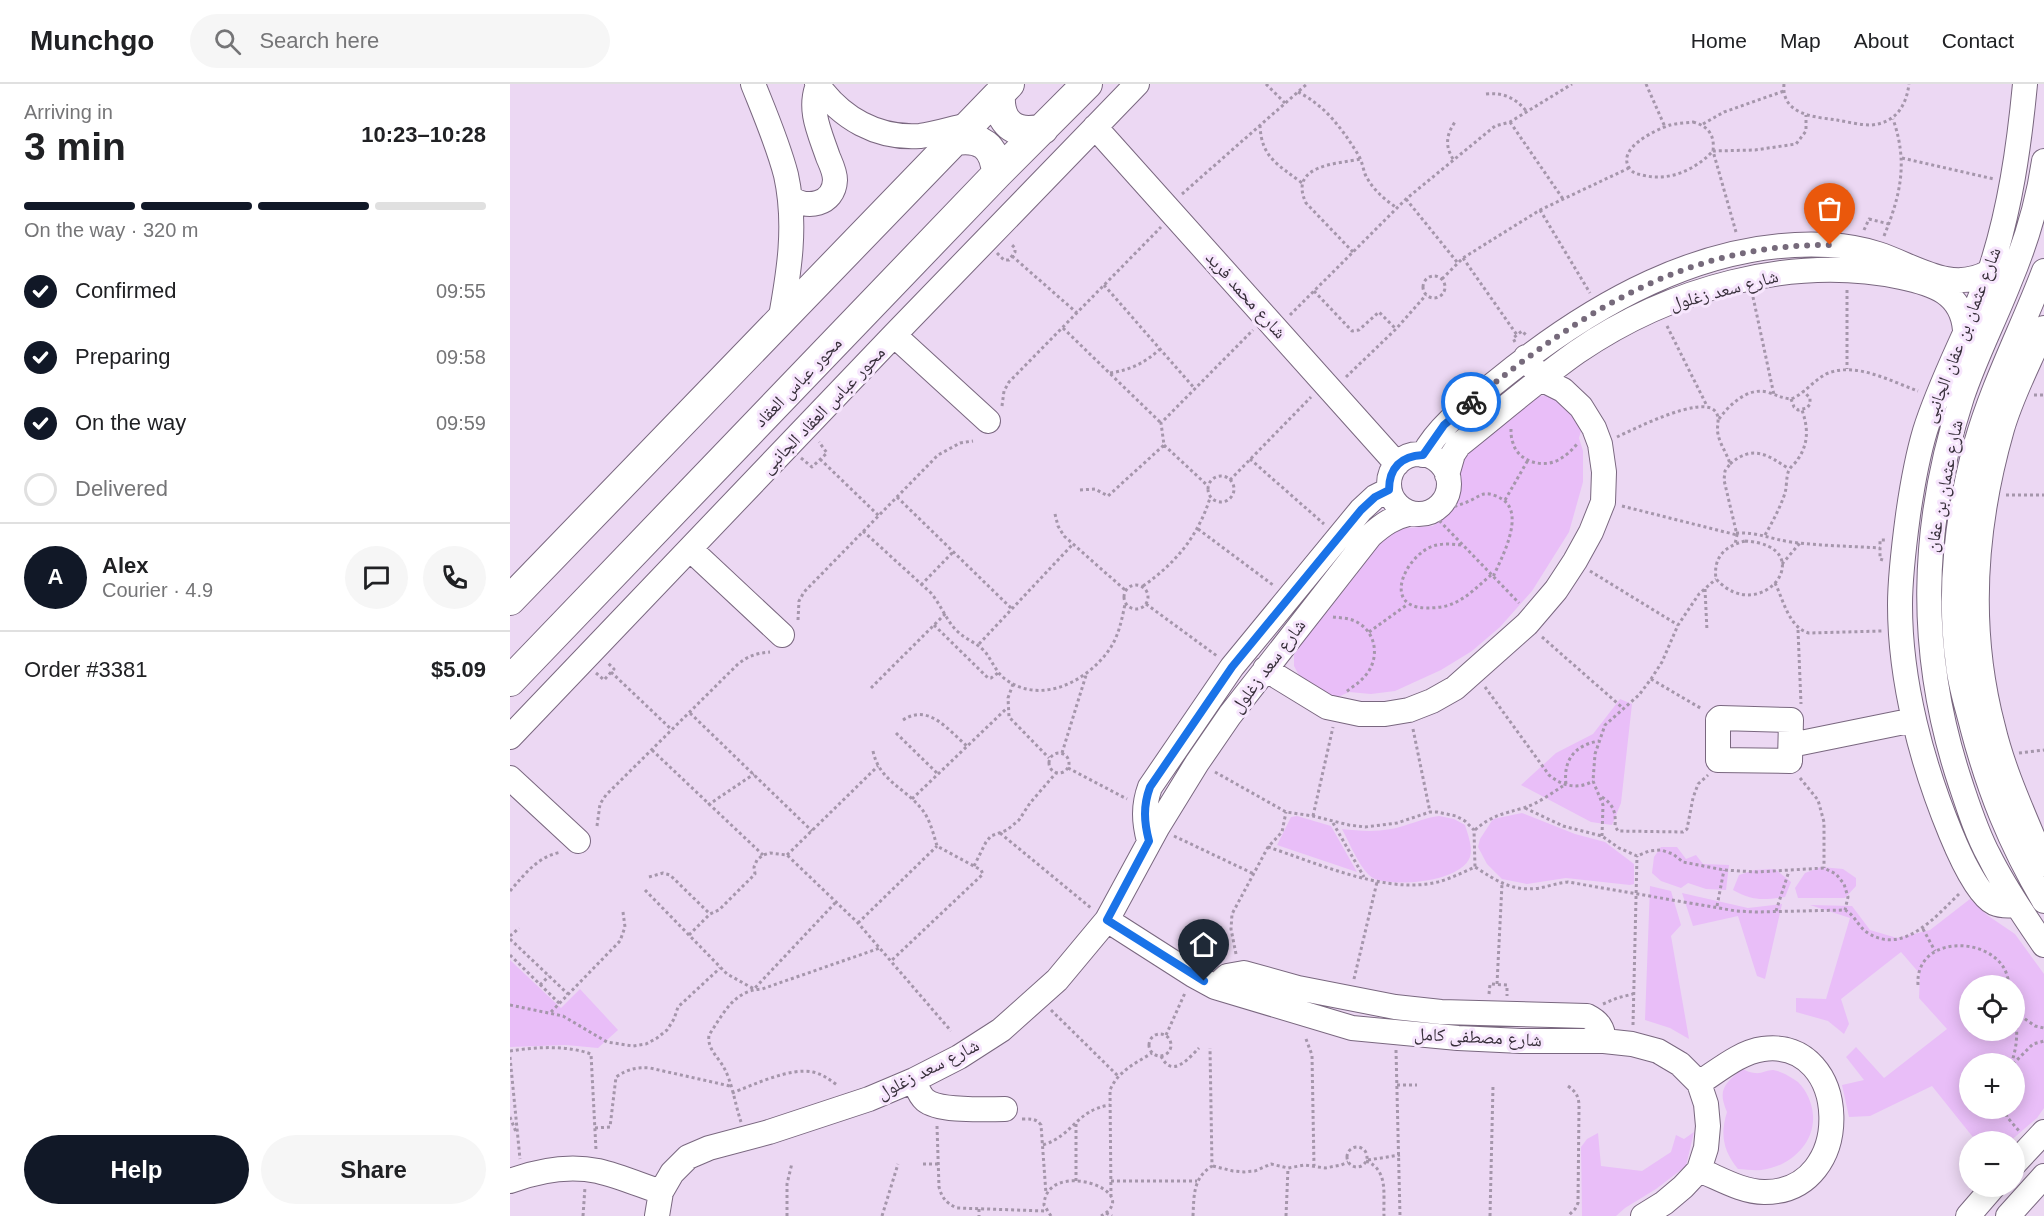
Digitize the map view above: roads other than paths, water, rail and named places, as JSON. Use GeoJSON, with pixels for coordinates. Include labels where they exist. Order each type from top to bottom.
{"type":"FeatureCollection","features":[{"type":"Feature","properties":{"kind":"main road","name":"محور عباس العقاد"},"geometry":{"type":"LineString","coordinates":[[510,681],[997,174],[1087,84]]}},
{"type":"Feature","properties":{"kind":"main road"},"geometry":{"type":"LineString","coordinates":[[1005,88],[999,107],[1004,120],[1015,129],[1029,133],[1043,129]]}},
{"type":"Feature","properties":{"kind":"main road"},"geometry":{"type":"LineString","coordinates":[[510,600],[1005,88]]}},
{"type":"Feature","properties":{"kind":"main road"},"geometry":{"type":"LineString","coordinates":[[962,132],[968,138],[980,141],[990,149],[996,161],[997,174]]}},
{"type":"Feature","properties":{"kind":"street"},"geometry":{"type":"LineString","coordinates":[[753,84],[781,158],[790,197],[792,237],[780,322]]}},
{"type":"Feature","properties":{"kind":"street","name":"محور عباس العقاد الجانبى"},"geometry":{"type":"LineString","coordinates":[[510,737],[1137,84]]}},
{"type":"Feature","properties":{"kind":"street","name":"شارع عثمان بن عفان الجانبى"},"geometry":{"type":"LineString","coordinates":[[2016,905],[2004,906],[1984,896],[1966,867],[1938,802],[1914,720],[1904,660],[1901,584],[1910,504],[1923,441],[1937,397],[1989,272],[2012,184],[2025,84]]}},
{"type":"Feature","properties":{"kind":"street"},"geometry":{"type":"LineString","coordinates":[[790,197],[804,205],[811,205],[826,199],[834,186],[834,172],[814,117],[813,101],[817,85]]}},
{"type":"Feature","properties":{"kind":"street"},"geometry":{"type":"LineString","coordinates":[[817,85],[844,114],[879,132],[906,136],[962,132]]}},
{"type":"Feature","properties":{"kind":"street","name":"شارع محمد فريد"},"geometry":{"type":"LineString","coordinates":[[1095,127],[1397,464]]}},
{"type":"Feature","properties":{"kind":"street","name":"شارع عثمان بن عفان"},"geometry":{"type":"LineString","coordinates":[[2044,162],[2034,212],[2020,257],[1962,396],[1935,510],[1929,571],[1929,623],[1939,706],[1970,814],[1988,854],[2016,905],[2044,945]]}},
{"type":"Feature","properties":{"kind":"street","name":"شارع سعد زغلول"},"geometry":{"type":"LineString","coordinates":[[1423,455],[1444,425],[1526,357],[1599,308],[1663,276],[1697,264],[1752,251],[1801,245],[1830,245],[1876,253],[1950,281],[1971,280],[1989,272]]}},
{"type":"Feature","properties":{"kind":"street","name":"شارع سعد زغلول"},"geometry":{"type":"LineString","coordinates":[[1447,475],[1453,454],[1459,445],[1541,379],[1578,352],[1617,328],[1688,297],[1750,280],[1803,270],[1846,269],[1875,272],[1932,285],[1946,293],[1954,300],[1964,320],[1965,330]]}},
{"type":"Feature","properties":{"kind":"street","name":"شارع عثمان بن عفان"},"geometry":{"type":"LineString","coordinates":[[2044,271],[1990,399],[1976,445],[1962,512],[1954,579],[1954,600],[1958,665],[1981,759],[2001,817],[2024,866],[2044,901]]}},
{"type":"Feature","properties":{"kind":"street"},"geometry":{"type":"LineString","coordinates":[[2044,328],[2003,428],[1986,495],[1977,574],[1976,626],[1982,678],[1993,729],[2044,864]]}},
{"type":"Feature","properties":{"kind":"street"},"geometry":{"type":"LineString","coordinates":[[894,335],[995,416]]}},
{"type":"Feature","properties":{"kind":"street"},"geometry":{"type":"LineString","coordinates":[[1265,669],[1332,709],[1360,714],[1385,714],[1408,710],[1432,701],[1455,688],[1530,620],[1556,590],[1591,532],[1603,502],[1604,472],[1597,436],[1581,407],[1563,390],[1541,379],[1526,357]]}},
{"type":"Feature","properties":{"kind":"street"},"geometry":{"type":"LineString","coordinates":[[1423,455],[1433,458],[1442,465],[1447,475],[1449,484],[1444,501],[1421,512],[1401,508],[1393,500],[1389,490],[1389,480],[1397,464],[1405,458],[1423,455]]}},
{"type":"Feature","properties":{"kind":"street","name":"شارع سعد زغلول"},"geometry":{"type":"LineString","coordinates":[[1150,826],[1150,787],[1232,667],[1361,510],[1375,497],[1389,490]]}},
{"type":"Feature","properties":{"kind":"street","name":"شارع سعد زغلول"},"geometry":{"type":"LineString","coordinates":[[657,1216],[661,1192],[672,1173],[688,1157],[709,1148],[769,1132],[869,1100],[914,1080],[959,1057],[1001,1030],[1039,997],[1057,980],[1107,920],[1150,826],[1307,615],[1370,536],[1398,516],[1421,512]]}},
{"type":"Feature","properties":{"kind":"street"},"geometry":{"type":"LineString","coordinates":[[690,549],[783,636]]}},
{"type":"Feature","properties":{"kind":"street"},"geometry":{"type":"LineString","coordinates":[[1790,753],[1791,720],[1719,719],[1718,760],[1790,753],[1914,720]]}},
{"type":"Feature","properties":{"kind":"street"},"geometry":{"type":"LineString","coordinates":[[510,778],[572,846]]}},
{"type":"Feature","properties":{"kind":"street","name":"شارع مصطفى كامل"},"geometry":{"type":"LineString","coordinates":[[1107,920],[1215,987],[1352,1028],[1521,1041],[1604,1041],[1632,1044],[1658,1051],[1680,1064],[1699,1083]]}},
{"type":"Feature","properties":{"kind":"street"},"geometry":{"type":"LineString","coordinates":[[1215,987],[1227,976],[1244,972],[1298,988],[1395,1007],[1441,1012],[1587,1016],[1597,1021],[1603,1030],[1604,1041]]}},
{"type":"Feature","properties":{"kind":"street"},"geometry":{"type":"LineString","coordinates":[[1643,1216],[1664,1203],[1700,1170],[1706,1148],[1708,1126],[1706,1104],[1699,1083],[1750,1051],[1765,1048],[1780,1049],[1808,1060],[1820,1075],[1827,1091],[1832,1119],[1828,1146],[1820,1163],[1809,1178],[1779,1191],[1763,1192],[1747,1190],[1700,1170]]}},
{"type":"Feature","properties":{"kind":"street"},"geometry":{"type":"LineString","coordinates":[[914,1080],[926,1101],[936,1107],[1013,1114]]}},
{"type":"Feature","properties":{"kind":"street"},"geometry":{"type":"LineString","coordinates":[[2025,1152],[2038,1138]]}},
{"type":"Feature","properties":{"kind":"street"},"geometry":{"type":"LineString","coordinates":[[516,1179],[543,1171],[564,1169],[592,1171],[661,1192]]}},
{"type":"Feature","properties":{"kind":"street"},"geometry":{"type":"LineString","coordinates":[[2008,1216],[2044,1176]]}},
{"type":"Feature","properties":{"kind":"street"},"geometry":{"type":"LineString","coordinates":[[1968,1216],[1984,1197]]}}]}
